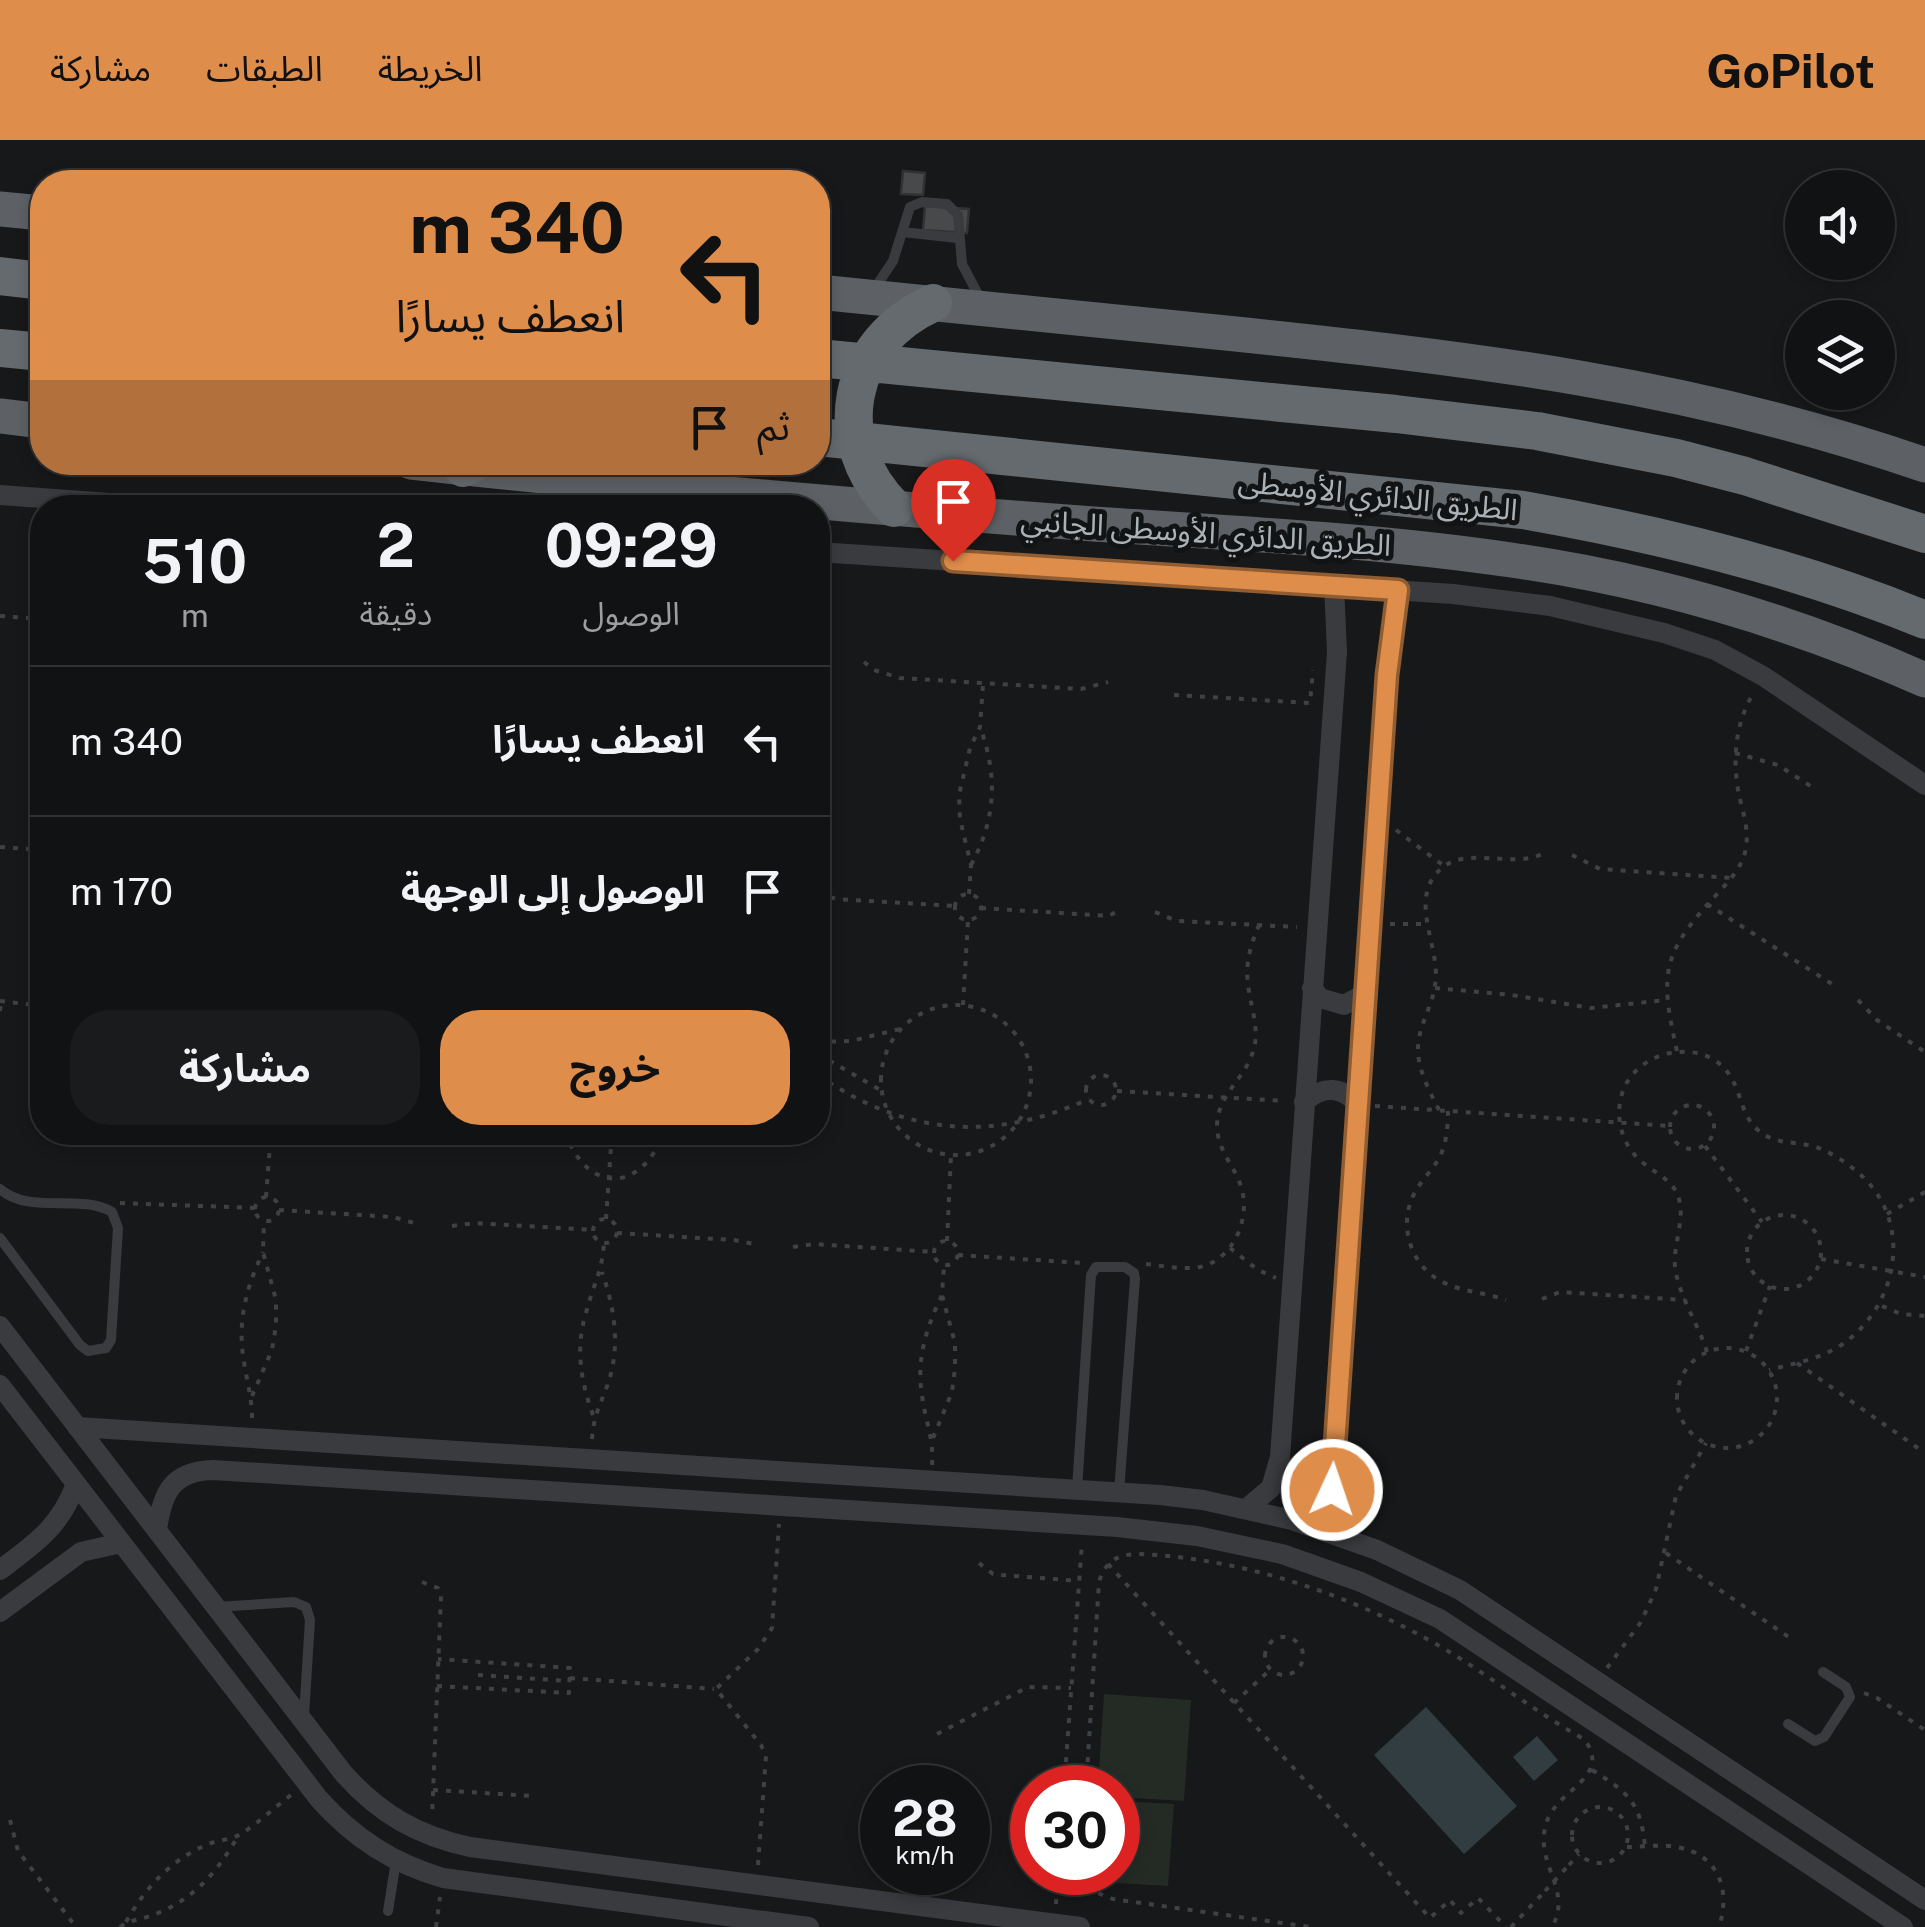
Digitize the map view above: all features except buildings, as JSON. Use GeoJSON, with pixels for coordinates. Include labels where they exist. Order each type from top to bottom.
{"type":"FeatureCollection","features":[{"type":"Feature","properties":{"kind":"highway"},"geometry":{"type":"LineString","coordinates":[[0,208],[30,212]]}},
{"type":"Feature","properties":{"kind":"highway"},"geometry":{"type":"LineString","coordinates":[[0,276],[30,279]]}},
{"type":"Feature","properties":{"kind":"highway"},"geometry":{"type":"LineString","coordinates":[[830,293],[1403,351],[1548,370],[1762,415],[1925,465]]}},
{"type":"Feature","properties":{"kind":"highway"},"geometry":{"type":"LineString","coordinates":[[894,508],[870,478],[856,442],[856,394],[866,363],[894,327],[933,303]]}},
{"type":"Feature","properties":{"kind":"highway"},"geometry":{"type":"LineString","coordinates":[[0,348],[30,351]]}},
{"type":"Feature","properties":{"kind":"highway"},"geometry":{"type":"LineString","coordinates":[[830,359],[1537,431],[1745,476],[1925,534]]}},
{"type":"Feature","properties":{"kind":"highway"},"geometry":{"type":"LineString","coordinates":[[0,416],[30,420]]}},
{"type":"Feature","properties":{"kind":"highway","name":"الطريق الدائري الأوسطى"},"geometry":{"type":"LineString","coordinates":[[830,439],[1540,513],[1724,553],[1925,620]]}},
{"type":"Feature","properties":{"kind":"highway","name":"الطريق الدائري الأوسطى الجانبي"},"geometry":{"type":"LineString","coordinates":[[568,475],[766,495]]}},
{"type":"Feature","properties":{"kind":"highway","name":"الطريق الدائري الأوسطى الجانبي"},"geometry":{"type":"LineString","coordinates":[[830,502],[1381,545],[1514,560],[1710,603],[1838,644],[1925,680]]}},
{"type":"Feature","properties":{"kind":"street"},"geometry":{"type":"LineString","coordinates":[[0,495],[30,497]]}},
{"type":"Feature","properties":{"kind":"street"},"geometry":{"type":"LineString","coordinates":[[830,553],[1500,598],[1596,616],[1716,650],[1764,676],[1925,785]]}},
{"type":"Feature","properties":{"kind":"street"},"geometry":{"type":"LineString","coordinates":[[1246,1509],[1271,1488],[1278,1473],[1337,652],[1334,586]]}},
{"type":"Feature","properties":{"kind":"street"},"geometry":{"type":"LineString","coordinates":[[1336,1534],[1333,1468],[1388,658],[1398,590]]}},
{"type":"Feature","properties":{"kind":"street"},"geometry":{"type":"LineString","coordinates":[[1312,988],[1320,998],[1344,1005],[1366,994]]}},
{"type":"Feature","properties":{"kind":"street"},"geometry":{"type":"LineString","coordinates":[[1304,1102],[1314,1094],[1338,1090],[1358,1104]]}},
{"type":"Feature","properties":{"kind":"street"},"geometry":{"type":"LineString","coordinates":[[0,1326],[304,1722],[364,1797],[387,1816],[431,1837],[470,1847],[1080,1927]]}},
{"type":"Feature","properties":{"kind":"street"},"geometry":{"type":"LineString","coordinates":[[0,1385],[306,1783],[341,1824],[396,1861],[453,1880],[810,1927]]}},
{"type":"Feature","properties":{"kind":"street"},"geometry":{"type":"LineString","coordinates":[[77,1427],[1120,1492],[1188,1498],[1246,1509],[1336,1534],[1460,1590],[1925,1900]]}},
{"type":"Feature","properties":{"kind":"street"},"geometry":{"type":"LineString","coordinates":[[157,1530],[168,1491],[180,1476],[196,1470],[1156,1530],[1238,1544],[1326,1568],[1401,1599],[1459,1630],[1904,1927]]}},
{"type":"Feature","properties":{"kind":"street"},"geometry":{"type":"LineString","coordinates":[[0,1570],[46,1535],[69,1502],[76,1484]]}},
{"type":"Feature","properties":{"kind":"street"},"geometry":{"type":"LineString","coordinates":[[0,1612],[81,1552],[121,1542]]}},
{"type":"Feature","properties":{"kind":"street"},"geometry":{"type":"LineString","coordinates":[[453,1880],[470,1847]]}},
{"type":"Feature","properties":{"kind":"lane"},"geometry":{"type":"LineString","coordinates":[[868,297],[894,260],[907,211],[913,204],[946,204],[958,215],[957,238],[966,276],[988,309]]}},
{"type":"Feature","properties":{"kind":"lane"},"geometry":{"type":"LineString","coordinates":[[902,232],[957,238]]}},
{"type":"Feature","properties":{"kind":"lane"},"geometry":{"type":"LineString","coordinates":[[0,1189],[15,1199],[112,1212],[118,1228],[111,1340],[106,1348],[88,1351],[80,1345],[0,1238]]}},
{"type":"Feature","properties":{"kind":"lane"},"geometry":{"type":"LineString","coordinates":[[1077,1489],[1091,1275],[1096,1267],[1131,1269],[1135,1279],[1120,1492]]}},
{"type":"Feature","properties":{"kind":"lane"},"geometry":{"type":"LineString","coordinates":[[216,1607],[294,1602],[306,1606],[310,1613],[304,1722]]}},
{"type":"Feature","properties":{"kind":"lane"},"geometry":{"type":"LineString","coordinates":[[1788,1724],[1810,1739],[1820,1740],[1848,1701],[1849,1692],[1823,1672]]}},
{"type":"Feature","properties":{"kind":"lane"},"geometry":{"type":"LineString","coordinates":[[388,1911],[396,1861]]}},
{"type":"Feature","properties":{"kind":"path"},"geometry":{"type":"LineString","coordinates":[[0,616],[30,618]]}},
{"type":"Feature","properties":{"kind":"path"},"geometry":{"type":"LineString","coordinates":[[864,662],[874,670],[900,678],[1081,689],[1108,682]]}},
{"type":"Feature","properties":{"kind":"path"},"geometry":{"type":"LineString","coordinates":[[1174,694],[1310,703],[1313,670]]}},
{"type":"Feature","properties":{"kind":"path"},"geometry":{"type":"LineString","coordinates":[[1678,1051],[1666,1000],[1667,978],[1680,938],[1742,862],[1747,834],[1736,775],[1736,752],[1744,712],[1764,676]]}},
{"type":"Feature","properties":{"kind":"path"},"geometry":{"type":"LineString","coordinates":[[971,865],[983,843],[994,796],[993,772],[980,727],[983,683]]}},
{"type":"Feature","properties":{"kind":"path"},"geometry":{"type":"LineString","coordinates":[[969,894],[971,865],[960,819],[960,795],[970,748],[980,727]]}},
{"type":"Feature","properties":{"kind":"path"},"geometry":{"type":"LineString","coordinates":[[1736,752],[1778,766],[1815,789]]}},
{"type":"Feature","properties":{"kind":"path"},"geometry":{"type":"LineString","coordinates":[[1377,822],[1413,840],[1444,866]]}},
{"type":"Feature","properties":{"kind":"path"},"geometry":{"type":"LineString","coordinates":[[0,847],[30,849]]}},
{"type":"Feature","properties":{"kind":"path"},"geometry":{"type":"LineString","coordinates":[[1439,1110],[1419,1063],[1418,1047],[1435,988],[1436,955],[1426,924],[1428,893],[1444,866],[1468,860],[1527,860],[1542,854]]}},
{"type":"Feature","properties":{"kind":"path"},"geometry":{"type":"LineString","coordinates":[[1572,855],[1600,869],[1732,878]]}},
{"type":"Feature","properties":{"kind":"path"},"geometry":{"type":"LineString","coordinates":[[969,894],[957,900],[956,913],[974,919],[982,908]]}},
{"type":"Feature","properties":{"kind":"path"},"geometry":{"type":"LineString","coordinates":[[969,894],[978,898],[982,908]]}},
{"type":"Feature","properties":{"kind":"path"},"geometry":{"type":"LineString","coordinates":[[830,897],[955,906]]}},
{"type":"Feature","properties":{"kind":"path"},"geometry":{"type":"LineString","coordinates":[[1708,904],[1832,984]]}},
{"type":"Feature","properties":{"kind":"path"},"geometry":{"type":"LineString","coordinates":[[982,908],[1109,916],[1121,910]]}},
{"type":"Feature","properties":{"kind":"path"},"geometry":{"type":"LineString","coordinates":[[1155,912],[1177,921],[1317,928]]}},
{"type":"Feature","properties":{"kind":"path"},"geometry":{"type":"LineString","coordinates":[[1371,919],[1389,924],[1426,924]]}},
{"type":"Feature","properties":{"kind":"path"},"geometry":{"type":"LineString","coordinates":[[963,1005],[968,920]]}},
{"type":"Feature","properties":{"kind":"path"},"geometry":{"type":"LineString","coordinates":[[1131,1269],[1143,1264],[1202,1266],[1217,1260],[1230,1248],[1241,1228],[1245,1206],[1241,1184],[1221,1149],[1218,1114],[1223,1097],[1249,1064],[1255,1044],[1248,963],[1258,925]]}},
{"type":"Feature","properties":{"kind":"path"},"geometry":{"type":"LineString","coordinates":[[1435,988],[1591,1008],[1666,1000]]}},
{"type":"Feature","properties":{"kind":"path"},"geometry":{"type":"LineString","coordinates":[[1858,1000],[1877,1020],[1925,1052]]}},
{"type":"Feature","properties":{"kind":"path"},"geometry":{"type":"LineString","coordinates":[[0,1011],[0,1001],[30,1005]]}},
{"type":"Feature","properties":{"kind":"path"},"geometry":{"type":"LineString","coordinates":[[963,1005],[985,1010],[1004,1022],[1024,1049],[1031,1082],[1027,1104],[1016,1124],[988,1148],[952,1155],[915,1143],[900,1130],[882,1091],[884,1058],[900,1029],[919,1014],[940,1006],[963,1005]]}},
{"type":"Feature","properties":{"kind":"path"},"geometry":{"type":"LineString","coordinates":[[830,1042],[851,1041],[900,1029]]}},
{"type":"Feature","properties":{"kind":"path"},"geometry":{"type":"LineString","coordinates":[[1707,1352],[1685,1300],[1675,1263],[1681,1211],[1678,1196],[1670,1183],[1640,1161],[1626,1144],[1619,1122],[1626,1084],[1638,1068],[1656,1056],[1678,1051],[1712,1058],[1728,1071],[1750,1121],[1760,1133],[1774,1140],[1816,1147],[1840,1158],[1876,1192],[1888,1214],[1894,1271],[1880,1305],[1844,1343],[1822,1355],[1769,1370]]}},
{"type":"Feature","properties":{"kind":"path"},"geometry":{"type":"LineString","coordinates":[[830,1061],[882,1091]]}},
{"type":"Feature","properties":{"kind":"path"},"geometry":{"type":"LineString","coordinates":[[1109,1076],[1117,1090],[1115,1098],[1102,1106],[1089,1099],[1086,1092],[1093,1077],[1109,1076]]}},
{"type":"Feature","properties":{"kind":"path"},"geometry":{"type":"LineString","coordinates":[[830,1083],[890,1115],[952,1127],[1016,1124],[1089,1099]]}},
{"type":"Feature","properties":{"kind":"path"},"geometry":{"type":"LineString","coordinates":[[1117,1090],[1304,1102]]}},
{"type":"Feature","properties":{"kind":"path"},"geometry":{"type":"LineString","coordinates":[[1358,1104],[1670,1126]]}},
{"type":"Feature","properties":{"kind":"path"},"geometry":{"type":"LineString","coordinates":[[1691,1105],[1712,1116],[1714,1124],[1710,1140],[1697,1149],[1681,1146],[1670,1126],[1676,1111],[1691,1105]]}},
{"type":"Feature","properties":{"kind":"path"},"geometry":{"type":"LineString","coordinates":[[1448,1111],[1444,1148],[1414,1194],[1408,1212],[1406,1230],[1411,1248],[1420,1264],[1448,1285],[1506,1300]]}},
{"type":"Feature","properties":{"kind":"path"},"geometry":{"type":"LineString","coordinates":[[266,1197],[270,1145]]}},
{"type":"Feature","properties":{"kind":"path"},"geometry":{"type":"LineString","coordinates":[[570,1145],[580,1164],[609,1181],[625,1178],[640,1168],[658,1145]]}},
{"type":"Feature","properties":{"kind":"path"},"geometry":{"type":"LineString","coordinates":[[606,1220],[611,1145]]}},
{"type":"Feature","properties":{"kind":"path"},"geometry":{"type":"LineString","coordinates":[[1704,1146],[1762,1222]]}},
{"type":"Feature","properties":{"kind":"path"},"geometry":{"type":"LineString","coordinates":[[948,1241],[952,1155]]}},
{"type":"Feature","properties":{"kind":"path"},"geometry":{"type":"LineString","coordinates":[[1888,1214],[1925,1192]]}},
{"type":"Feature","properties":{"kind":"path"},"geometry":{"type":"LineString","coordinates":[[266,1197],[278,1204],[278,1210],[274,1219],[264,1221],[254,1208],[258,1200],[266,1197]]}},
{"type":"Feature","properties":{"kind":"path"},"geometry":{"type":"LineString","coordinates":[[104,1208],[136,1202],[254,1208]]}},
{"type":"Feature","properties":{"kind":"path"},"geometry":{"type":"LineString","coordinates":[[278,1210],[394,1217],[418,1224]]}},
{"type":"Feature","properties":{"kind":"path"},"geometry":{"type":"LineString","coordinates":[[1786,1215],[1798,1218],[1816,1234],[1820,1259],[1807,1281],[1782,1289],[1759,1280],[1747,1257],[1753,1232],[1762,1222],[1786,1215]]}},
{"type":"Feature","properties":{"kind":"path"},"geometry":{"type":"LineString","coordinates":[[593,1230],[598,1222],[606,1220],[617,1226],[613,1241],[604,1244]]}},
{"type":"Feature","properties":{"kind":"path"},"geometry":{"type":"LineString","coordinates":[[252,1396],[268,1362],[276,1325],[276,1300],[263,1252],[264,1221]]}},
{"type":"Feature","properties":{"kind":"path"},"geometry":{"type":"LineString","coordinates":[[452,1226],[476,1223],[593,1230]]}},
{"type":"Feature","properties":{"kind":"path"},"geometry":{"type":"LineString","coordinates":[[593,1230],[596,1239],[604,1244]]}},
{"type":"Feature","properties":{"kind":"path"},"geometry":{"type":"LineString","coordinates":[[618,1233],[759,1245]]}},
{"type":"Feature","properties":{"kind":"path"},"geometry":{"type":"LineString","coordinates":[[944,1266],[936,1261],[934,1252],[938,1244],[948,1241],[958,1255]]}},
{"type":"Feature","properties":{"kind":"path"},"geometry":{"type":"LineString","coordinates":[[593,1415],[580,1368],[580,1343],[584,1318],[602,1272],[604,1244]]}},
{"type":"Feature","properties":{"kind":"path"},"geometry":{"type":"LineString","coordinates":[[793,1248],[814,1244],[934,1252]]}},
{"type":"Feature","properties":{"kind":"path"},"geometry":{"type":"LineString","coordinates":[[1230,1248],[1258,1270],[1292,1282]]}},
{"type":"Feature","properties":{"kind":"path"},"geometry":{"type":"LineString","coordinates":[[251,1438],[252,1396],[241,1348],[241,1323],[245,1298],[263,1252]]}},
{"type":"Feature","properties":{"kind":"path"},"geometry":{"type":"LineString","coordinates":[[944,1266],[953,1263],[958,1255]]}},
{"type":"Feature","properties":{"kind":"path"},"geometry":{"type":"LineString","coordinates":[[958,1255],[1060,1260],[1096,1267]]}},
{"type":"Feature","properties":{"kind":"path"},"geometry":{"type":"LineString","coordinates":[[1820,1259],[1925,1277]]}},
{"type":"Feature","properties":{"kind":"path"},"geometry":{"type":"LineString","coordinates":[[934,1438],[921,1390],[920,1366],[924,1341],[942,1295],[944,1266]]}},
{"type":"Feature","properties":{"kind":"path"},"geometry":{"type":"LineString","coordinates":[[590,1459],[593,1415],[612,1370],[615,1345],[610,1296],[602,1272]]}},
{"type":"Feature","properties":{"kind":"path"},"geometry":{"type":"LineString","coordinates":[[1746,1351],[1770,1286]]}},
{"type":"Feature","properties":{"kind":"path"},"geometry":{"type":"LineString","coordinates":[[1542,1300],[1560,1292],[1685,1300]]}},
{"type":"Feature","properties":{"kind":"path"},"geometry":{"type":"LineString","coordinates":[[931,1480],[934,1438],[952,1392],[955,1368],[955,1343],[942,1295]]}},
{"type":"Feature","properties":{"kind":"path"},"geometry":{"type":"LineString","coordinates":[[1880,1305],[1902,1314],[1925,1316]]}},
{"type":"Feature","properties":{"kind":"path"},"geometry":{"type":"LineString","coordinates":[[1720,1348],[1746,1351],[1769,1370],[1777,1398],[1769,1425],[1748,1444],[1734,1448],[1706,1443],[1684,1424],[1677,1397],[1686,1370],[1707,1352],[1720,1348]]}},
{"type":"Feature","properties":{"kind":"path"},"geometry":{"type":"LineString","coordinates":[[1797,1363],[1922,1451]]}},
{"type":"Feature","properties":{"kind":"path"},"geometry":{"type":"LineString","coordinates":[[1596,1680],[1641,1622],[1666,1553],[1676,1496],[1706,1443]]}},
{"type":"Feature","properties":{"kind":"path"},"geometry":{"type":"LineString","coordinates":[[478,1675],[716,1689],[758,1649],[772,1628],[780,1506]]}},
{"type":"Feature","properties":{"kind":"path"},"geometry":{"type":"LineString","coordinates":[[1066,1765],[1083,1525]]}},
{"type":"Feature","properties":{"kind":"path"},"geometry":{"type":"LineString","coordinates":[[1666,1553],[1790,1638]]}},
{"type":"Feature","properties":{"kind":"path"},"geometry":{"type":"LineString","coordinates":[[1087,1765],[1099,1582],[1108,1564],[1127,1554],[1184,1558],[1237,1567],[1340,1598],[1437,1645],[1584,1740],[1594,1759],[1592,1770],[1584,1782],[1558,1800],[1543,1834],[1543,1853],[1558,1887],[1560,1904],[1552,1927]]}},
{"type":"Feature","properties":{"kind":"path"},"geometry":{"type":"LineString","coordinates":[[980,1563],[1002,1575],[1079,1581]]}},
{"type":"Feature","properties":{"kind":"path"},"geometry":{"type":"LineString","coordinates":[[1108,1564],[1430,1918],[1450,1900],[1461,1913],[1478,1898],[1509,1927],[1579,1854]]}},
{"type":"Feature","properties":{"kind":"path"},"geometry":{"type":"LineString","coordinates":[[422,1582],[438,1588],[441,1596],[431,1837]]}},
{"type":"Feature","properties":{"kind":"path"},"geometry":{"type":"LineString","coordinates":[[1280,1637],[1295,1640],[1303,1653],[1299,1668],[1285,1674],[1271,1669],[1268,1647],[1280,1637]]}},
{"type":"Feature","properties":{"kind":"path"},"geometry":{"type":"LineString","coordinates":[[437,1686],[569,1693],[570,1668],[438,1659]]}},
{"type":"Feature","properties":{"kind":"path"},"geometry":{"type":"LineString","coordinates":[[1234,1703],[1271,1669]]}},
{"type":"Feature","properties":{"kind":"path"},"geometry":{"type":"LineString","coordinates":[[936,1734],[1028,1686],[1071,1688]]}},
{"type":"Feature","properties":{"kind":"path"},"geometry":{"type":"LineString","coordinates":[[716,1689],[766,1756],[757,1884]]}},
{"type":"Feature","properties":{"kind":"path"},"geometry":{"type":"LineString","coordinates":[[1849,1692],[1878,1698],[1925,1730]]}},
{"type":"Feature","properties":{"kind":"path"},"geometry":{"type":"LineString","coordinates":[[1592,1770],[1633,1800],[1643,1822],[1645,1847]]}},
{"type":"Feature","properties":{"kind":"path"},"geometry":{"type":"LineString","coordinates":[[120,1927],[150,1886],[183,1856],[238,1836],[306,1783]]}},
{"type":"Feature","properties":{"kind":"path"},"geometry":{"type":"LineString","coordinates":[[433,1790],[534,1796]]}},
{"type":"Feature","properties":{"kind":"path"},"geometry":{"type":"LineString","coordinates":[[1601,1806],[1610,1808],[1628,1828],[1626,1847],[1604,1863],[1586,1860],[1572,1837],[1577,1819],[1601,1806]]}},
{"type":"Feature","properties":{"kind":"path"},"geometry":{"type":"LineString","coordinates":[[10,1820],[18,1851],[76,1927]]}},
{"type":"Feature","properties":{"kind":"path"},"geometry":{"type":"LineString","coordinates":[[126,1922],[155,1915],[193,1893],[224,1862],[238,1836]]}},
{"type":"Feature","properties":{"kind":"path"},"geometry":{"type":"LineString","coordinates":[[1626,1847],[1678,1847],[1698,1855],[1714,1869],[1724,1886],[1725,1903],[1719,1927]]}},
{"type":"Feature","properties":{"kind":"path"},"geometry":{"type":"LineString","coordinates":[[436,1927],[453,1880]]}},
{"type":"Feature","properties":{"kind":"path"},"geometry":{"type":"LineString","coordinates":[[1054,1924],[1056,1895]]}},
{"type":"Feature","properties":{"kind":"path"},"geometry":{"type":"LineString","coordinates":[[1102,1895],[1112,1900],[1310,1927]]}},
{"type":"Feature","properties":{"kind":"shaded area"},"geometry":{"type":"Polygon","coordinates":[[[1104,1694],[1191,1700],[1184,1801],[1140,1798],[1140,1765],[1099,1765],[1104,1694]]]}},
{"type":"Feature","properties":{"kind":"shaded area"},"geometry":{"type":"Polygon","coordinates":[[[1426,1707],[1517,1806],[1464,1854],[1374,1755],[1426,1707]]]}},
{"type":"Feature","properties":{"kind":"shaded area"},"geometry":{"type":"Polygon","coordinates":[[[1537,1736],[1558,1760],[1534,1781],[1513,1757],[1537,1736]]]}},
{"type":"Feature","properties":{"kind":"shaded area"},"geometry":{"type":"Polygon","coordinates":[[[1140,1802],[1174,1804],[1168,1886],[1140,1884],[1140,1802]]]}},
{"type":"Feature","properties":{"kind":"route"},"geometry":{"type":"LineString","coordinates":[[953,561],[1398,590],[1387,675],[1332,1490]]}}]}
